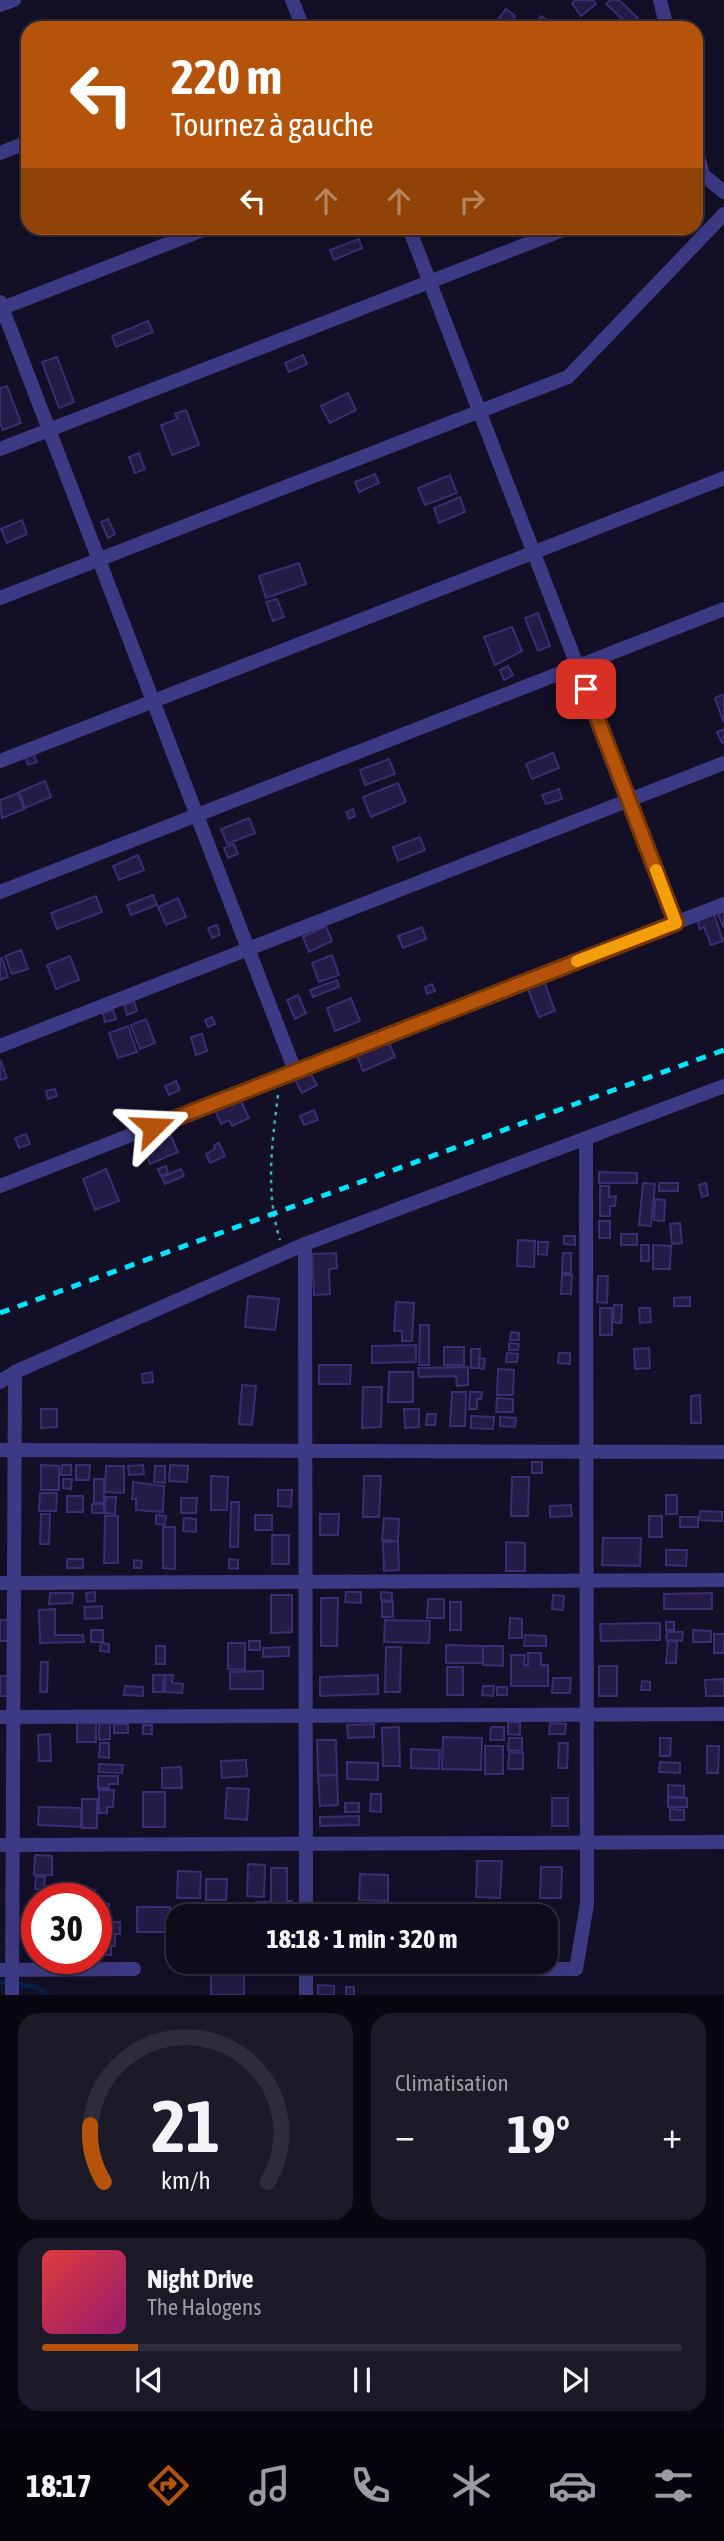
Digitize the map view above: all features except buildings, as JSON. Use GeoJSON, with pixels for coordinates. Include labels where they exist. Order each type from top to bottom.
{"type":"FeatureCollection","features":[{"type":"Feature","properties":{"kind":"street"},"geometry":{"type":"LineString","coordinates":[[0,5],[14,0]]}},
{"type":"Feature","properties":{"kind":"street"},"geometry":{"type":"LineString","coordinates":[[660,0],[665,21]]}},
{"type":"Feature","properties":{"kind":"street"},"geometry":{"type":"LineString","coordinates":[[296,4],[301,21]]}},
{"type":"Feature","properties":{"kind":"street"},"geometry":{"type":"LineString","coordinates":[[0,153],[21,145]]}},
{"type":"Feature","properties":{"kind":"street"},"geometry":{"type":"LineString","coordinates":[[703,178],[724,192]]}},
{"type":"Feature","properties":{"kind":"street"},"geometry":{"type":"LineString","coordinates":[[0,598],[568,377],[724,214]]}},
{"type":"Feature","properties":{"kind":"street"},"geometry":{"type":"LineString","coordinates":[[189,235],[1,306],[295,1071]]}},
{"type":"Feature","properties":{"kind":"street"},"geometry":{"type":"LineString","coordinates":[[412,235],[676,923]]}},
{"type":"Feature","properties":{"kind":"street"},"geometry":{"type":"LineString","coordinates":[[0,449],[550,235]]}},
{"type":"Feature","properties":{"kind":"street"},"geometry":{"type":"LineString","coordinates":[[0,761],[724,478]]}},
{"type":"Feature","properties":{"kind":"street"},"geometry":{"type":"LineString","coordinates":[[0,892],[724,609]]}},
{"type":"Feature","properties":{"kind":"street"},"geometry":{"type":"LineString","coordinates":[[0,1046],[724,763]]}},
{"type":"Feature","properties":{"kind":"street"},"geometry":{"type":"LineString","coordinates":[[0,1186],[724,904]]}},
{"type":"Feature","properties":{"kind":"street"},"geometry":{"type":"LineString","coordinates":[[0,1382],[15,1372],[305,1244],[724,1086]]}},
{"type":"Feature","properties":{"kind":"street"},"geometry":{"type":"LineString","coordinates":[[558,1969],[576,1969],[587,1904],[586,1138]]}},
{"type":"Feature","properties":{"kind":"street"},"geometry":{"type":"LineString","coordinates":[[305,1244],[306,1904]]}},
{"type":"Feature","properties":{"kind":"street"},"geometry":{"type":"LineString","coordinates":[[12,1995],[6,1970],[7,1450],[15,1372]]}},
{"type":"Feature","properties":{"kind":"street"},"geometry":{"type":"LineString","coordinates":[[7,1450],[724,1452]]}},
{"type":"Feature","properties":{"kind":"street"},"geometry":{"type":"LineString","coordinates":[[7,1583],[724,1580]]}},
{"type":"Feature","properties":{"kind":"street"},"geometry":{"type":"LineString","coordinates":[[7,1717],[724,1714]]}},
{"type":"Feature","properties":{"kind":"street"},"geometry":{"type":"LineString","coordinates":[[6,1845],[724,1842]]}},
{"type":"Feature","properties":{"kind":"street"},"geometry":{"type":"LineString","coordinates":[[6,1970],[134,1969]]}},
{"type":"Feature","properties":{"kind":"street"},"geometry":{"type":"LineString","coordinates":[[306,1974],[306,1995]]}},
{"type":"Feature","properties":{"kind":"path"},"geometry":{"type":"LineString","coordinates":[[280,1077],[271,1151],[272,1214],[284,1254]]}},
{"type":"Feature","properties":{"kind":"waterway"},"geometry":{"type":"LineString","coordinates":[[0,1982],[36,1987],[48,1995]]}},
{"type":"Feature","properties":{"kind":"railway"},"geometry":{"type":"LineString","coordinates":[[0,1313],[724,1050]]}},
{"type":"Feature","properties":{"kind":"slow traffic"},"geometry":{"type":"LineString","coordinates":[[577,961],[676,923],[656,870]]}},
{"type":"Feature","properties":{"kind":"route"},"geometry":{"type":"LineString","coordinates":[[153,1127],[676,923],[586,689]]}}]}
